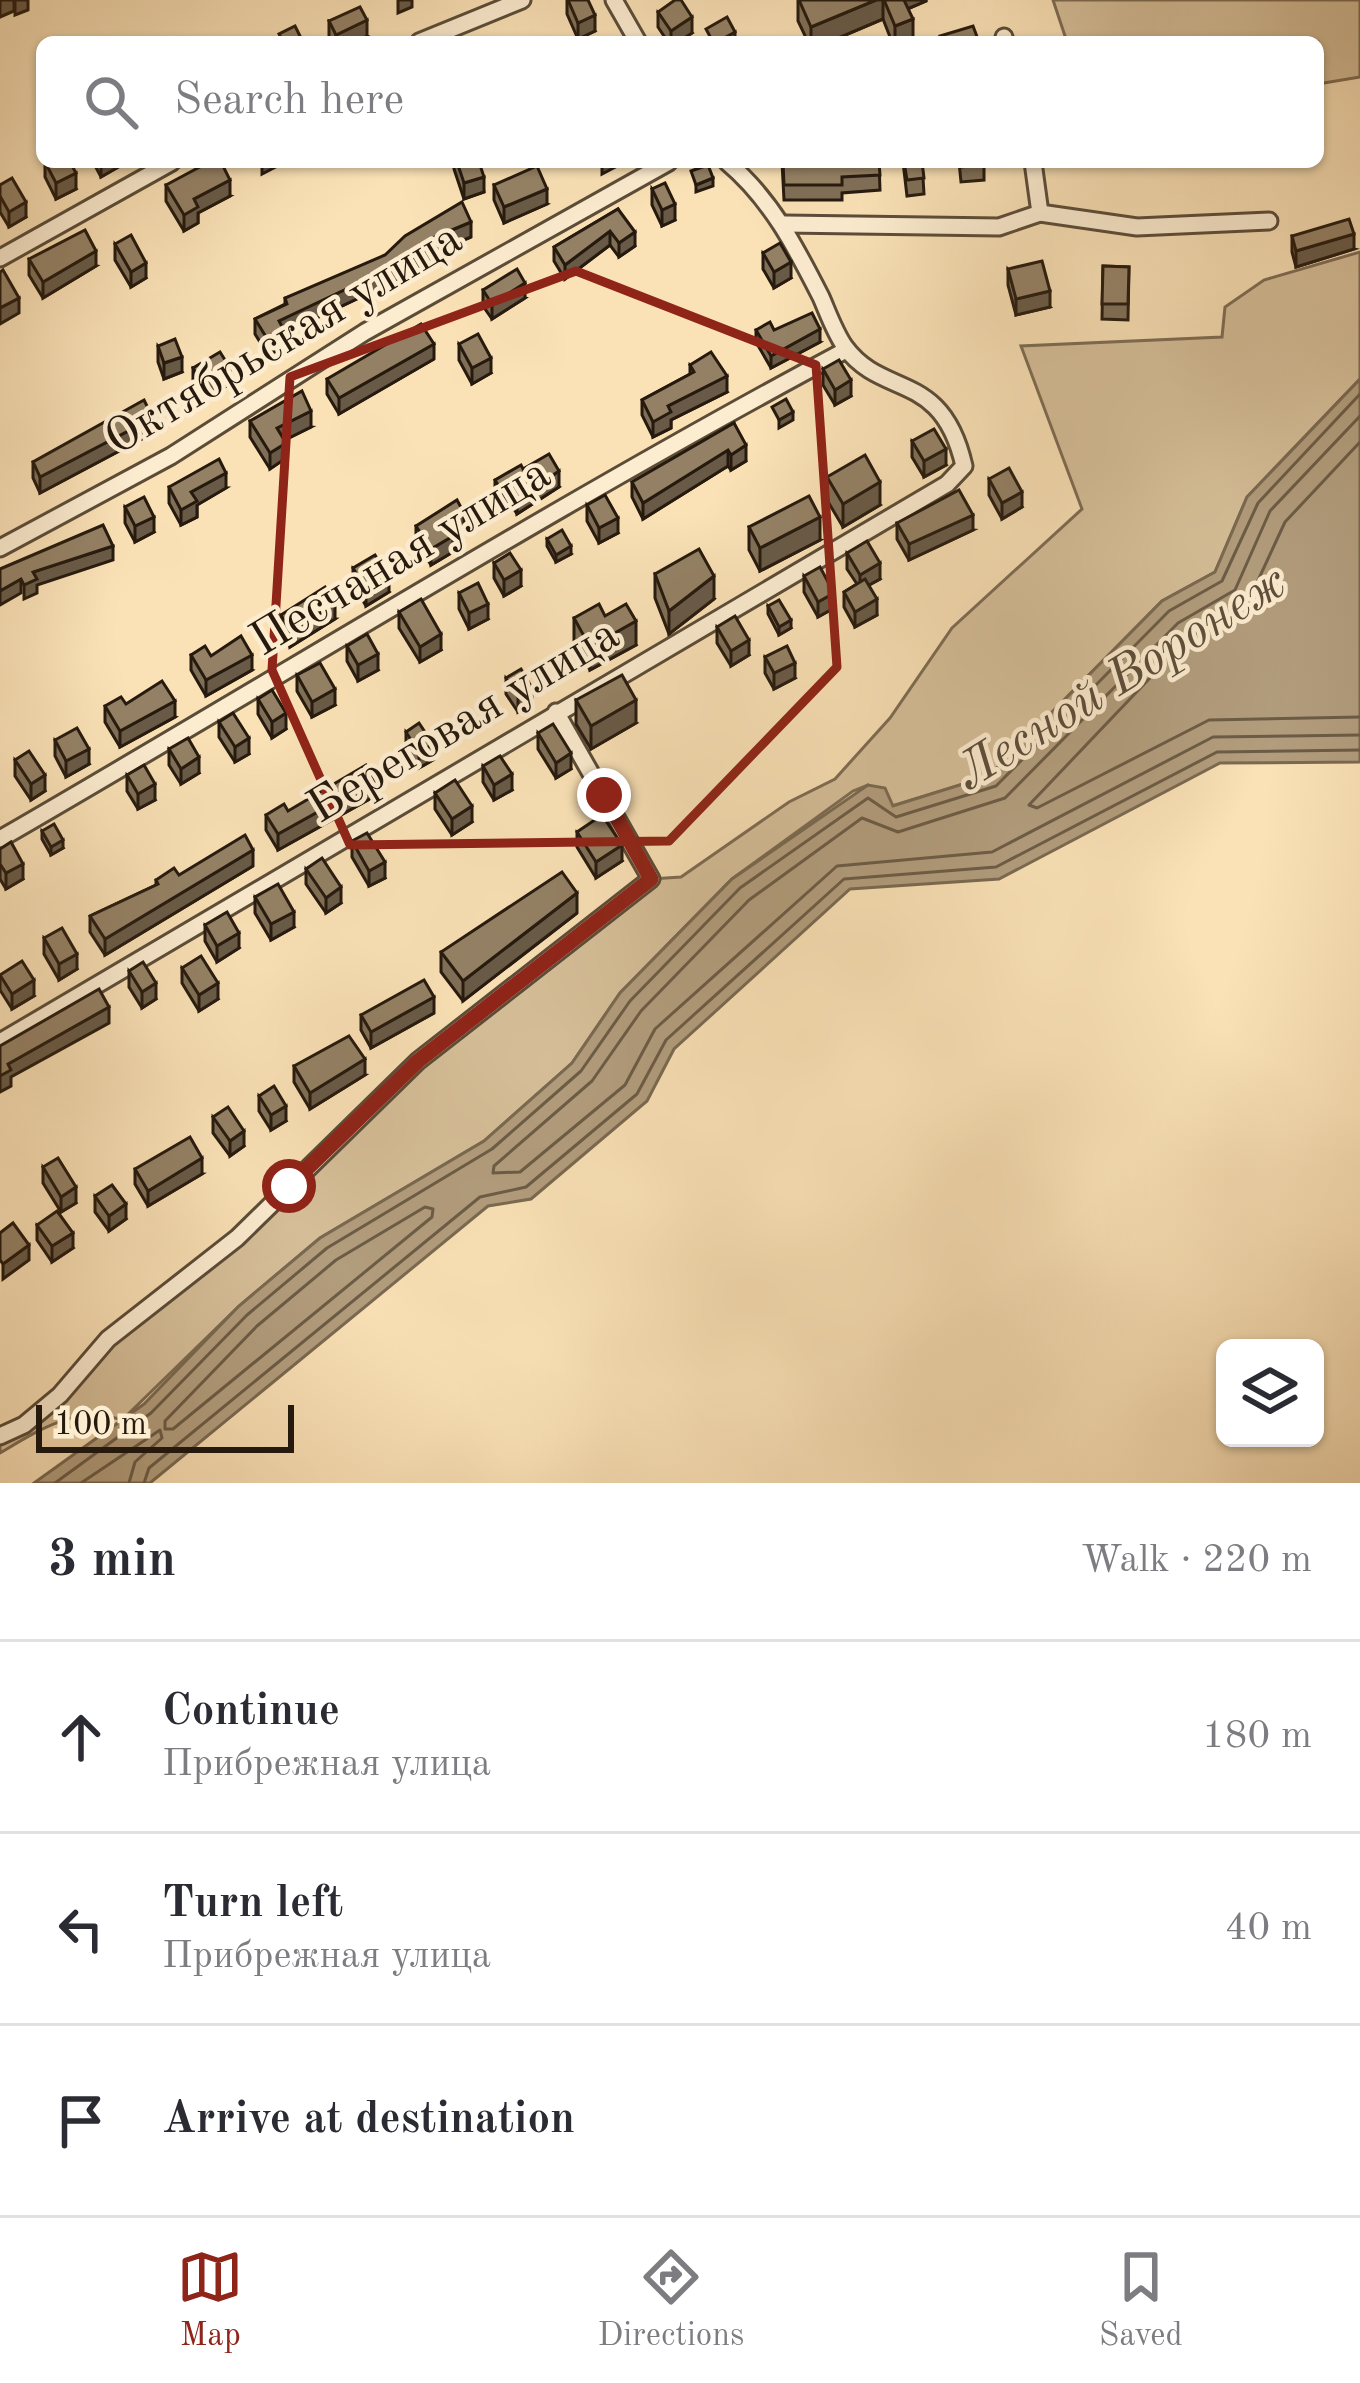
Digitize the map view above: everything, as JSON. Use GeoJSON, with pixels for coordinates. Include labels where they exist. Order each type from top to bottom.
{"type":"FeatureCollection","features":[{"type":"Feature","properties":{"kind":"street"},"geometry":{"type":"LineString","coordinates":[[433,36],[522,0]]}},
{"type":"Feature","properties":{"kind":"street"},"geometry":{"type":"LineString","coordinates":[[614,0],[635,36]]}},
{"type":"Feature","properties":{"kind":"street"},"geometry":{"type":"LineString","coordinates":[[0,258],[161,168]]}},
{"type":"Feature","properties":{"kind":"street","name":"Октябрьская улица"},"geometry":{"type":"LineString","coordinates":[[0,548],[171,455],[365,332],[658,168]]}},
{"type":"Feature","properties":{"kind":"street"},"geometry":{"type":"LineString","coordinates":[[733,168],[784,224],[846,350]]}},
{"type":"Feature","properties":{"kind":"street"},"geometry":{"type":"LineString","coordinates":[[1034,168],[1040,213]]}},
{"type":"Feature","properties":{"kind":"street"},"geometry":{"type":"LineString","coordinates":[[784,224],[999,227],[1040,213],[1137,227],[1269,221]]}},
{"type":"Feature","properties":{"kind":"street","name":"Береговая улица"},"geometry":{"type":"LineString","coordinates":[[0,1042],[947,484],[964,466],[958,439],[943,416],[913,386],[879,373],[846,350]]}},
{"type":"Feature","properties":{"kind":"street","name":"Песчаная улица"},"geometry":{"type":"LineString","coordinates":[[0,839],[375,622],[621,470],[846,350]]}},
{"type":"Feature","properties":{"kind":"street"},"geometry":{"type":"LineString","coordinates":[[0,1436],[24,1426],[60,1394],[107,1339],[237,1238],[418,1061],[651,879],[556,712]]}},
{"type":"Feature","properties":{"kind":"highlighted area"},"geometry":{"type":"Polygon","coordinates":[[[576,271],[816,365],[837,667],[669,841],[350,845],[272,670],[290,377],[576,271]]]}},
{"type":"Feature","properties":{"kind":"shaded area"},"geometry":{"type":"Polygon","coordinates":[[[1053,0],[1360,0],[1360,77],[1324,83],[1324,36],[1065,36],[1053,0]]]}},
{"type":"Feature","properties":{"kind":"shaded area"},"geometry":{"type":"Polygon","coordinates":[[[1360,252],[1360,379],[1247,497],[1215,572],[1162,601],[989,776],[892,806],[868,785],[853,791],[732,879],[620,993],[572,1063],[484,1141],[320,1238],[239,1306],[122,1420],[73,1418],[0,1453],[0,1436],[24,1425],[108,1339],[237,1238],[340,1134],[651,879],[681,877],[789,802],[835,779],[890,718],[952,628],[1082,509],[1021,346],[1222,337],[1225,307],[1264,280],[1360,252]]]}},
{"type":"Feature","properties":{"kind":"water","name":"Лесной Воронеж"},"geometry":{"type":"Polygon","coordinates":[[[1360,379],[1360,762],[1220,763],[999,879],[850,889],[674,1049],[647,1101],[531,1199],[488,1206],[150,1483],[34,1483],[144,1404],[239,1306],[320,1238],[484,1141],[572,1063],[620,993],[732,879],[868,785],[885,788],[893,806],[989,776],[1162,601],[1215,572],[1247,497],[1360,379]]]}},
{"type":"Feature","properties":{"kind":"building"},"geometry":{"type":"Polygon","coordinates":[[[568,0],[588,0],[595,15],[578,23],[568,0]]]}},
{"type":"Feature","properties":{"kind":"building"},"geometry":{"type":"Polygon","coordinates":[[[681,0],[692,17],[671,31],[658,12],[681,0]]]}},
{"type":"Feature","properties":{"kind":"building"},"geometry":{"type":"Polygon","coordinates":[[[799,0],[876,0],[811,27],[799,0]]]}},
{"type":"Feature","properties":{"kind":"building"},"geometry":{"type":"Polygon","coordinates":[[[884,0],[904,0],[913,19],[895,26],[884,0]]]}},
{"type":"Feature","properties":{"kind":"building"},"geometry":{"type":"Polygon","coordinates":[[[360,7],[367,20],[336,35],[329,21],[360,7]]]}},
{"type":"Feature","properties":{"kind":"building"},"geometry":{"type":"Polygon","coordinates":[[[727,17],[735,32],[710,36],[706,29],[727,17]]]}},
{"type":"Feature","properties":{"kind":"building"},"geometry":{"type":"Polygon","coordinates":[[[295,26],[300,36],[280,36],[295,26]]]}},
{"type":"Feature","properties":{"kind":"building"},"geometry":{"type":"Polygon","coordinates":[[[973,26],[977,36],[940,36],[973,26]]]}},
{"type":"Feature","properties":{"kind":"building"},"geometry":{"type":"Polygon","coordinates":[[[48,168],[73,168],[76,173],[56,183],[48,168]]]}},
{"type":"Feature","properties":{"kind":"building"},"geometry":{"type":"Polygon","coordinates":[[[198,168],[224,168],[230,180],[194,199],[198,207],[184,215],[166,185],[198,168]]]}},
{"type":"Feature","properties":{"kind":"building"},"geometry":{"type":"Polygon","coordinates":[[[459,168],[481,168],[484,177],[464,183],[459,168]]]}},
{"type":"Feature","properties":{"kind":"building"},"geometry":{"type":"Polygon","coordinates":[[[538,168],[547,189],[504,207],[494,185],[538,168]]]}},
{"type":"Feature","properties":{"kind":"building"},"geometry":{"type":"Polygon","coordinates":[[[709,168],[713,178],[696,185],[691,171],[709,168]]]}},
{"type":"Feature","properties":{"kind":"building"},"geometry":{"type":"Polygon","coordinates":[[[783,168],[879,168],[880,175],[842,177],[842,185],[784,185],[783,168]]]}},
{"type":"Feature","properties":{"kind":"building"},"geometry":{"type":"Polygon","coordinates":[[[905,168],[923,168],[924,178],[907,180],[905,168]]]}},
{"type":"Feature","properties":{"kind":"building"},"geometry":{"type":"Polygon","coordinates":[[[12,178],[26,202],[9,212],[0,185],[12,178]]]}},
{"type":"Feature","properties":{"kind":"building"},"geometry":{"type":"Polygon","coordinates":[[[665,183],[675,204],[662,210],[652,189],[665,183]]]}},
{"type":"Feature","properties":{"kind":"building"},"geometry":{"type":"Polygon","coordinates":[[[462,202],[471,222],[435,237],[439,243],[416,256],[279,321],[285,332],[268,340],[255,319],[287,304],[285,298],[385,255],[405,236],[462,202]]]}},
{"type":"Feature","properties":{"kind":"building"},"geometry":{"type":"Polygon","coordinates":[[[618,209],[635,232],[619,243],[610,231],[565,265],[554,247],[618,209]]]}},
{"type":"Feature","properties":{"kind":"building"},"geometry":{"type":"Polygon","coordinates":[[[1349,219],[1354,234],[1296,251],[1292,236],[1349,219]]]}},
{"type":"Feature","properties":{"kind":"building"},"geometry":{"type":"Polygon","coordinates":[[[85,230],[96,251],[43,282],[29,259],[85,230]]]}},
{"type":"Feature","properties":{"kind":"building"},"geometry":{"type":"Polygon","coordinates":[[[131,235],[146,263],[131,272],[115,244],[131,235]]]}},
{"type":"Feature","properties":{"kind":"building"},"geometry":{"type":"Polygon","coordinates":[[[780,243],[791,262],[774,272],[763,253],[780,243]]]}},
{"type":"Feature","properties":{"kind":"building"},"geometry":{"type":"Polygon","coordinates":[[[1042,261],[1050,291],[1016,299],[1008,269],[1042,261]]]}},
{"type":"Feature","properties":{"kind":"building"},"geometry":{"type":"Polygon","coordinates":[[[1103,266],[1129,267],[1128,304],[1102,304],[1103,266]]]}},
{"type":"Feature","properties":{"kind":"building"},"geometry":{"type":"Polygon","coordinates":[[[517,269],[525,283],[492,304],[483,290],[517,269]]]}},
{"type":"Feature","properties":{"kind":"building"},"geometry":{"type":"Polygon","coordinates":[[[3,270],[19,298],[0,308],[0,272],[3,270]]]}},
{"type":"Feature","properties":{"kind":"building"},"geometry":{"type":"Polygon","coordinates":[[[812,313],[820,329],[771,356],[756,330],[770,322],[774,330],[812,313]]]}},
{"type":"Feature","properties":{"kind":"building"},"geometry":{"type":"Polygon","coordinates":[[[421,324],[434,344],[339,398],[327,379],[421,324]]]}},
{"type":"Feature","properties":{"kind":"building"},"geometry":{"type":"Polygon","coordinates":[[[478,334],[491,358],[472,368],[459,344],[478,334]]]}},
{"type":"Feature","properties":{"kind":"building"},"geometry":{"type":"Polygon","coordinates":[[[175,339],[182,357],[164,363],[158,346],[175,339]]]}},
{"type":"Feature","properties":{"kind":"building"},"geometry":{"type":"Polygon","coordinates":[[[220,352],[230,368],[203,384],[193,368],[220,352]]]}},
{"type":"Feature","properties":{"kind":"building"},"geometry":{"type":"Polygon","coordinates":[[[711,352],[727,376],[668,406],[671,412],[653,422],[642,400],[694,372],[690,365],[711,352]]]}},
{"type":"Feature","properties":{"kind":"building"},"geometry":{"type":"Polygon","coordinates":[[[839,360],[851,380],[835,390],[823,369],[839,360]]]}},
{"type":"Feature","properties":{"kind":"building"},"geometry":{"type":"Polygon","coordinates":[[[302,391],[311,411],[277,428],[286,443],[270,453],[250,421],[302,391]]]}},
{"type":"Feature","properties":{"kind":"building"},"geometry":{"type":"Polygon","coordinates":[[[786,399],[793,412],[779,420],[772,407],[786,399]]]}},
{"type":"Feature","properties":{"kind":"building"},"geometry":{"type":"Polygon","coordinates":[[[144,400],[153,418],[40,477],[33,462],[144,400]]]}},
{"type":"Feature","properties":{"kind":"building"},"geometry":{"type":"Polygon","coordinates":[[[734,423],[746,445],[731,455],[728,450],[643,503],[632,482],[734,423]]]}},
{"type":"Feature","properties":{"kind":"building"},"geometry":{"type":"Polygon","coordinates":[[[934,429],[946,449],[924,461],[912,441],[934,429]]]}},
{"type":"Feature","properties":{"kind":"building"},"geometry":{"type":"Polygon","coordinates":[[[549,454],[559,471],[517,499],[512,490],[504,495],[495,480],[549,454]]]}},
{"type":"Feature","properties":{"kind":"building"},"geometry":{"type":"Polygon","coordinates":[[[865,455],[880,482],[843,504],[827,477],[865,455]]]}},
{"type":"Feature","properties":{"kind":"building"},"geometry":{"type":"Polygon","coordinates":[[[219,459],[226,473],[191,492],[197,501],[181,510],[169,487],[219,459]]]}},
{"type":"Feature","properties":{"kind":"building"},"geometry":{"type":"Polygon","coordinates":[[[1009,468],[1022,492],[1002,503],[989,479],[1009,468]]]}},
{"type":"Feature","properties":{"kind":"building"},"geometry":{"type":"Polygon","coordinates":[[[959,490],[973,515],[909,544],[897,523],[959,490]]]}},
{"type":"Feature","properties":{"kind":"building"},"geometry":{"type":"Polygon","coordinates":[[[605,495],[618,518],[599,528],[587,505],[605,495]]]}},
{"type":"Feature","properties":{"kind":"building"},"geometry":{"type":"Polygon","coordinates":[[[809,496],[820,517],[760,548],[749,527],[809,496]]]}},
{"type":"Feature","properties":{"kind":"building"},"geometry":{"type":"Polygon","coordinates":[[[144,497],[154,517],[135,526],[125,507],[144,497]]]}},
{"type":"Feature","properties":{"kind":"building"},"geometry":{"type":"Polygon","coordinates":[[[457,500],[464,513],[446,523],[453,536],[431,549],[416,526],[457,500]]]}},
{"type":"Feature","properties":{"kind":"building"},"geometry":{"type":"Polygon","coordinates":[[[103,525],[113,546],[33,572],[37,579],[24,585],[21,579],[0,591],[0,569],[103,525]]]}},
{"type":"Feature","properties":{"kind":"building"},"geometry":{"type":"Polygon","coordinates":[[[562,530],[571,546],[556,555],[547,539],[562,530]]]}},
{"type":"Feature","properties":{"kind":"building"},"geometry":{"type":"Polygon","coordinates":[[[867,541],[880,563],[860,575],[847,553],[867,541]]]}},
{"type":"Feature","properties":{"kind":"building"},"geometry":{"type":"Polygon","coordinates":[[[699,549],[714,576],[669,611],[655,574],[699,549]]]}},
{"type":"Feature","properties":{"kind":"building"},"geometry":{"type":"Polygon","coordinates":[[[510,553],[521,570],[504,580],[494,563],[510,553]]]}},
{"type":"Feature","properties":{"kind":"building"},"geometry":{"type":"Polygon","coordinates":[[[375,555],[389,576],[366,590],[353,568],[375,555]]]}},
{"type":"Feature","properties":{"kind":"building"},"geometry":{"type":"Polygon","coordinates":[[[820,567],[834,593],[818,602],[804,576],[820,567]]]}},
{"type":"Feature","properties":{"kind":"building"},"geometry":{"type":"Polygon","coordinates":[[[865,579],[877,599],[855,612],[844,592],[865,579]]]}},
{"type":"Feature","properties":{"kind":"building"},"geometry":{"type":"Polygon","coordinates":[[[478,583],[488,604],[469,613],[459,593],[478,583]]]}},
{"type":"Feature","properties":{"kind":"building"},"geometry":{"type":"Polygon","coordinates":[[[325,587],[335,604],[290,631],[281,615],[325,587]]]}},
{"type":"Feature","properties":{"kind":"building"},"geometry":{"type":"Polygon","coordinates":[[[421,599],[441,634],[420,647],[399,612],[421,599]]]}},
{"type":"Feature","properties":{"kind":"building"},"geometry":{"type":"Polygon","coordinates":[[[779,600],[791,620],[779,627],[768,606],[779,600]]]}},
{"type":"Feature","properties":{"kind":"building"},"geometry":{"type":"Polygon","coordinates":[[[599,604],[605,616],[626,604],[636,621],[590,647],[574,618],[599,604]]]}},
{"type":"Feature","properties":{"kind":"building"},"geometry":{"type":"Polygon","coordinates":[[[735,616],[749,640],[731,651],[717,627],[735,616]]]}},
{"type":"Feature","properties":{"kind":"building"},"geometry":{"type":"Polygon","coordinates":[[[367,634],[378,654],[358,665],[347,646],[367,634]]]}},
{"type":"Feature","properties":{"kind":"building"},"geometry":{"type":"Polygon","coordinates":[[[241,636],[252,655],[206,680],[191,655],[205,646],[211,656],[241,636]]]}},
{"type":"Feature","properties":{"kind":"building"},"geometry":{"type":"Polygon","coordinates":[[[787,646],[795,663],[774,673],[765,657],[787,646]]]}},
{"type":"Feature","properties":{"kind":"building"},"geometry":{"type":"Polygon","coordinates":[[[320,663],[335,689],[312,702],[297,675],[320,663]]]}},
{"type":"Feature","properties":{"kind":"building"},"geometry":{"type":"Polygon","coordinates":[[[521,669],[532,688],[518,697],[506,678],[521,669]]]}},
{"type":"Feature","properties":{"kind":"building"},"geometry":{"type":"Polygon","coordinates":[[[622,675],[636,700],[591,726],[576,700],[622,675]]]}},
{"type":"Feature","properties":{"kind":"building"},"geometry":{"type":"Polygon","coordinates":[[[162,681],[175,701],[120,731],[105,706],[121,697],[126,704],[162,681]]]}},
{"type":"Feature","properties":{"kind":"building"},"geometry":{"type":"Polygon","coordinates":[[[272,690],[286,713],[272,722],[258,699],[272,690]]]}},
{"type":"Feature","properties":{"kind":"building"},"geometry":{"type":"Polygon","coordinates":[[[233,713],[249,738],[235,747],[219,722],[233,713]]]}},
{"type":"Feature","properties":{"kind":"building"},"geometry":{"type":"Polygon","coordinates":[[[419,723],[433,744],[419,753],[406,732],[419,723]]]}},
{"type":"Feature","properties":{"kind":"building"},"geometry":{"type":"Polygon","coordinates":[[[553,724],[571,753],[556,763],[538,733],[553,724]]]}},
{"type":"Feature","properties":{"kind":"building"},"geometry":{"type":"Polygon","coordinates":[[[77,728],[89,749],[66,761],[55,740],[77,728]]]}},
{"type":"Feature","properties":{"kind":"building"},"geometry":{"type":"Polygon","coordinates":[[[188,738],[199,757],[181,769],[169,749],[188,738]]]}},
{"type":"Feature","properties":{"kind":"building"},"geometry":{"type":"Polygon","coordinates":[[[29,751],[45,775],[31,784],[15,760],[29,751]]]}},
{"type":"Feature","properties":{"kind":"building"},"geometry":{"type":"Polygon","coordinates":[[[500,756],[512,774],[494,785],[483,766],[500,756]]]}},
{"type":"Feature","properties":{"kind":"building"},"geometry":{"type":"Polygon","coordinates":[[[144,765],[155,784],[138,794],[127,775],[144,765]]]}},
{"type":"Feature","properties":{"kind":"building"},"geometry":{"type":"Polygon","coordinates":[[[366,765],[375,780],[278,834],[266,815],[284,804],[288,811],[366,765]]]}},
{"type":"Feature","properties":{"kind":"building"},"geometry":{"type":"Polygon","coordinates":[[[455,780],[472,806],[452,819],[435,793],[455,780]]]}},
{"type":"Feature","properties":{"kind":"building"},"geometry":{"type":"Polygon","coordinates":[[[602,815],[622,845],[596,862],[577,832],[602,815]]]}},
{"type":"Feature","properties":{"kind":"building"},"geometry":{"type":"Polygon","coordinates":[[[54,824],[63,840],[51,847],[42,831],[54,824]]]}},
{"type":"Feature","properties":{"kind":"building"},"geometry":{"type":"Polygon","coordinates":[[[367,833],[385,862],[369,871],[352,841],[367,833]]]}},
{"type":"Feature","properties":{"kind":"building"},"geometry":{"type":"Polygon","coordinates":[[[245,835],[253,850],[105,939],[90,916],[158,884],[156,880],[174,868],[179,875],[245,835]]]}},
{"type":"Feature","properties":{"kind":"building"},"geometry":{"type":"Polygon","coordinates":[[[11,842],[23,864],[6,873],[0,864],[0,849],[11,842]]]}},
{"type":"Feature","properties":{"kind":"building"},"geometry":{"type":"Polygon","coordinates":[[[322,858],[341,887],[326,898],[306,869],[322,858]]]}},
{"type":"Feature","properties":{"kind":"building"},"geometry":{"type":"Polygon","coordinates":[[[562,872],[577,893],[463,981],[441,952],[562,872]]]}},
{"type":"Feature","properties":{"kind":"building"},"geometry":{"type":"Polygon","coordinates":[[[278,884],[294,912],[271,924],[255,897],[278,884]]]}},
{"type":"Feature","properties":{"kind":"building"},"geometry":{"type":"Polygon","coordinates":[[[227,912],[239,933],[217,946],[205,925],[227,912]]]}},
{"type":"Feature","properties":{"kind":"building"},"geometry":{"type":"Polygon","coordinates":[[[62,928],[77,954],[59,964],[44,938],[62,928]]]}},
{"type":"Feature","properties":{"kind":"building"},"geometry":{"type":"Polygon","coordinates":[[[201,956],[218,983],[199,995],[182,968],[201,956]]]}},
{"type":"Feature","properties":{"kind":"building"},"geometry":{"type":"Polygon","coordinates":[[[22,961],[34,980],[12,994],[0,975],[22,961]]]}},
{"type":"Feature","properties":{"kind":"building"},"geometry":{"type":"Polygon","coordinates":[[[143,962],[156,983],[142,992],[129,971],[143,962]]]}},
{"type":"Feature","properties":{"kind":"building"},"geometry":{"type":"Polygon","coordinates":[[[424,980],[434,997],[371,1032],[361,1015],[424,980]]]}},
{"type":"Feature","properties":{"kind":"building"},"geometry":{"type":"Polygon","coordinates":[[[99,989],[109,1007],[8,1064],[11,1070],[0,1076],[0,1046],[99,989]]]}},
{"type":"Feature","properties":{"kind":"building"},"geometry":{"type":"Polygon","coordinates":[[[349,1036],[365,1059],[310,1093],[294,1066],[349,1036]]]}},
{"type":"Feature","properties":{"kind":"building"},"geometry":{"type":"Polygon","coordinates":[[[274,1086],[286,1106],[271,1115],[259,1096],[274,1086]]]}},
{"type":"Feature","properties":{"kind":"building"},"geometry":{"type":"Polygon","coordinates":[[[228,1107],[244,1131],[230,1141],[213,1117],[228,1107]]]}},
{"type":"Feature","properties":{"kind":"building"},"geometry":{"type":"Polygon","coordinates":[[[190,1137],[202,1158],[148,1191],[135,1169],[190,1137]]]}},
{"type":"Feature","properties":{"kind":"building"},"geometry":{"type":"Polygon","coordinates":[[[58,1158],[76,1187],[61,1197],[43,1167],[58,1158]]]}},
{"type":"Feature","properties":{"kind":"building"},"geometry":{"type":"Polygon","coordinates":[[[112,1185],[126,1204],[109,1216],[95,1196],[112,1185]]]}},
{"type":"Feature","properties":{"kind":"building"},"geometry":{"type":"Polygon","coordinates":[[[57,1211],[73,1233],[52,1246],[37,1225],[57,1211]]]}},
{"type":"Feature","properties":{"kind":"building"},"geometry":{"type":"Polygon","coordinates":[[[13,1223],[29,1245],[3,1264],[0,1233],[13,1223]]]}},
{"type":"Feature","properties":{"kind":"route"},"geometry":{"type":"LineString","coordinates":[[289,1186],[418,1061],[651,879],[604,795]]}}]}
